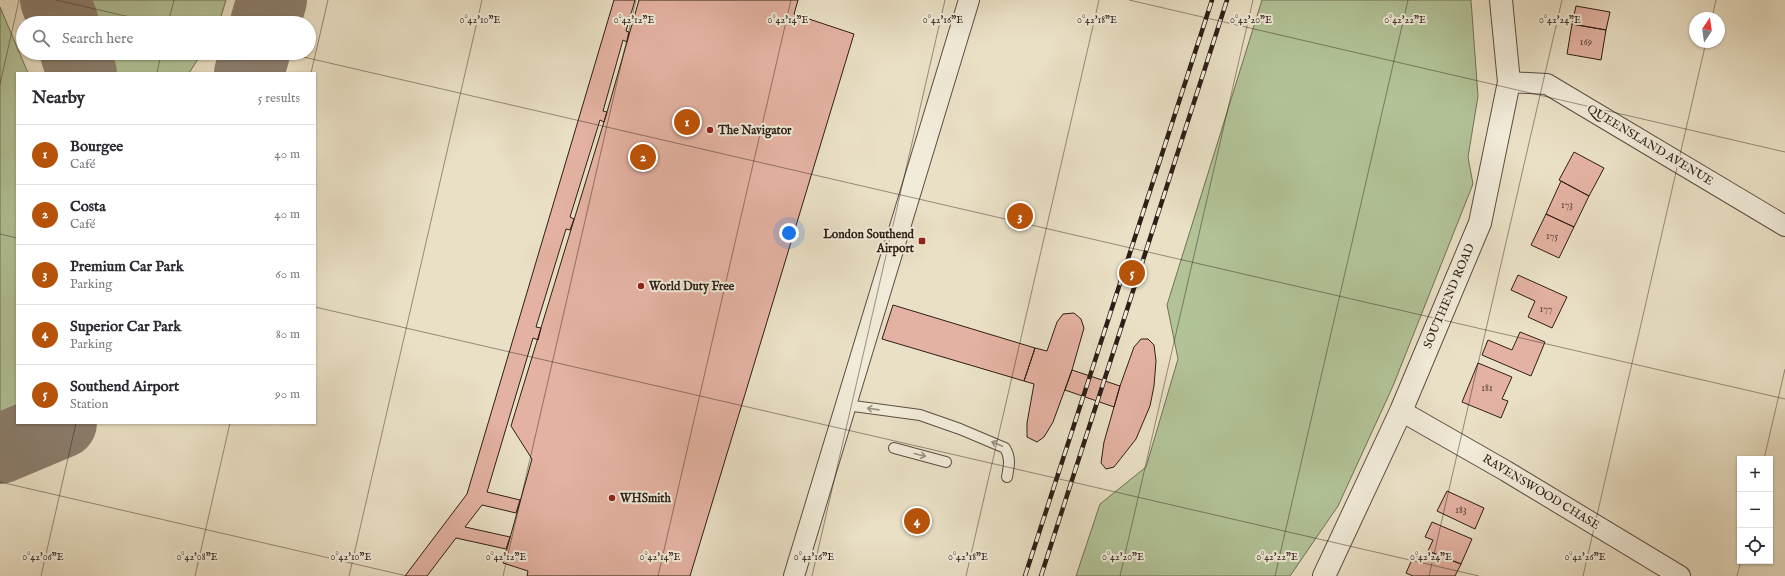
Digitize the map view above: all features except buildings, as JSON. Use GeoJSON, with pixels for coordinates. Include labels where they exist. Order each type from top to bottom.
{"type":"FeatureCollection","features":[{"type":"Feature","properties":{"kind":"street"},"geometry":{"type":"LineString","coordinates":[[794,576],[969,0]]}},
{"type":"Feature","properties":{"kind":"street","name":"SOUTHEND ROAD"},"geometry":{"type":"LineString","coordinates":[[1324,576],[1401,411],[1480,222],[1509,82],[1501,0]]}},
{"type":"Feature","properties":{"kind":"street","name":"QUEENSLAND AVENUE"},"geometry":{"type":"LineString","coordinates":[[1509,82],[1547,84],[1785,226]]}},
{"type":"Feature","properties":{"kind":"street","name":"RAVENSWOOD CHASE"},"geometry":{"type":"LineString","coordinates":[[1401,411],[1506,470],[1680,576]]}},
{"type":"Feature","properties":{"kind":"lane"},"geometry":{"type":"LineString","coordinates":[[846,405],[920,415],[960,429],[1005,448],[1009,454],[1010,463],[1007,477]]}},
{"type":"Feature","properties":{"kind":"lane"},"geometry":{"type":"LineString","coordinates":[[894,448],[946,462]]}},
{"type":"Feature","properties":{"kind":"green space"},"geometry":{"type":"Polygon","coordinates":[[[75,0],[226,0],[221,16],[81,16],[75,0]]]}},
{"type":"Feature","properties":{"kind":"green space"},"geometry":{"type":"Polygon","coordinates":[[[1262,0],[1471,0],[1478,96],[1468,157],[1473,184],[1393,386],[1338,506],[1290,576],[1076,576],[1100,504],[1146,467],[1178,359],[1167,305],[1262,0]]]}},
{"type":"Feature","properties":{"kind":"green space"},"geometry":{"type":"Polygon","coordinates":[[[0,7],[16,45],[16,60],[22,60],[28,72],[16,72],[16,405],[0,412],[0,7]]]}},
{"type":"Feature","properties":{"kind":"green space"},"geometry":{"type":"Polygon","coordinates":[[[99,60],[197,60],[190,72],[104,72],[99,60]]]}},
{"type":"Feature","properties":{"kind":"taxiway"},"geometry":{"type":"LineString","coordinates":[[55,0],[61,16]]}},
{"type":"Feature","properties":{"kind":"taxiway"},"geometry":{"type":"LineString","coordinates":[[267,16],[272,0]]}},
{"type":"Feature","properties":{"kind":"taxiway"},"geometry":{"type":"LineString","coordinates":[[77,60],[82,72]]}},
{"type":"Feature","properties":{"kind":"taxiway"},"geometry":{"type":"LineString","coordinates":[[249,72],[253,60]]}},
{"type":"Feature","properties":{"kind":"taxiway"},"geometry":{"type":"LineString","coordinates":[[0,449],[60,424]]}},
{"type":"Feature","properties":{"kind":"railway"},"geometry":{"type":"LineString","coordinates":[[1025,576],[1212,0]]}},
{"type":"Feature","properties":{"kind":"railway"},"geometry":{"type":"LineString","coordinates":[[1041,576],[1227,0]]}},
{"type":"Feature","properties":{"kind":"place","name":"Bourgee"},"geometry":{"type":"Point","coordinates":[687,122]}},
{"type":"Feature","properties":{"kind":"place","name":"The Navigator"},"geometry":{"type":"Point","coordinates":[710,130]}},
{"type":"Feature","properties":{"kind":"place","name":"Costa"},"geometry":{"type":"Point","coordinates":[643,157]}},
{"type":"Feature","properties":{"kind":"place","name":"Premium Car Park"},"geometry":{"type":"Point","coordinates":[1020,216]}},
{"type":"Feature","properties":{"kind":"place","name":"London Southend Airport"},"geometry":{"type":"Point","coordinates":[922,241]}},
{"type":"Feature","properties":{"kind":"place","name":"Southend Airport"},"geometry":{"type":"Point","coordinates":[1132,273]}},
{"type":"Feature","properties":{"kind":"place","name":"World Duty Free"},"geometry":{"type":"Point","coordinates":[641,286]}},
{"type":"Feature","properties":{"kind":"place","name":"WHSmith"},"geometry":{"type":"Point","coordinates":[612,498]}},
{"type":"Feature","properties":{"kind":"place","name":"Superior Car Park"},"geometry":{"type":"Point","coordinates":[917,521]}}]}
